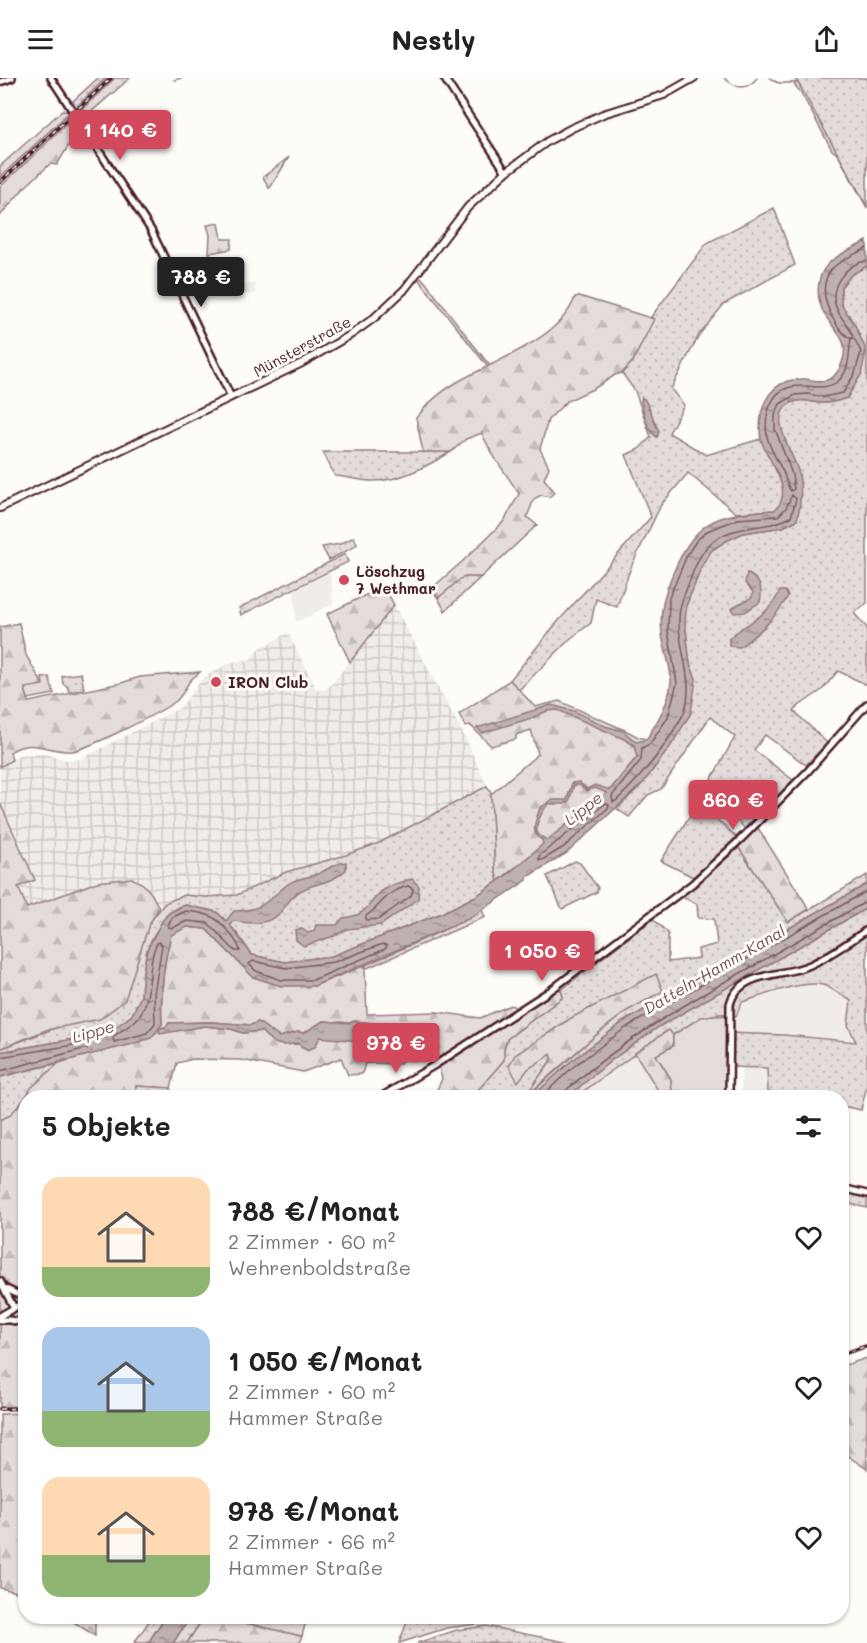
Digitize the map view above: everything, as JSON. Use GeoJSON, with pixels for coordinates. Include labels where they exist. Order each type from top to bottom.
{"type":"FeatureCollection","features":[{"type":"Feature","properties":{"kind":"main road","name":"Münsterstraße"},"geometry":{"type":"LineString","coordinates":[[0,508],[302,363],[374,318],[404,290],[468,207],[506,172],[548,141],[603,114],[664,95],[694,78]]}},
{"type":"Feature","properties":{"kind":"street"},"geometry":{"type":"LineString","coordinates":[[0,82],[12,78]]}},
{"type":"Feature","properties":{"kind":"street"},"geometry":{"type":"LineString","coordinates":[[51,78],[151,230],[231,397]]}},
{"type":"Feature","properties":{"kind":"street"},"geometry":{"type":"LineString","coordinates":[[444,78],[506,172]]}},
{"type":"Feature","properties":{"kind":"street"},"geometry":{"type":"LineString","coordinates":[[393,1090],[551,990],[692,884],[741,839],[808,771],[867,704]]}},
{"type":"Feature","properties":{"kind":"street"},"geometry":{"type":"LineString","coordinates":[[729,1090],[730,1004],[734,993],[766,975],[809,966],[867,930]]}},
{"type":"Feature","properties":{"kind":"street"},"geometry":{"type":"LineString","coordinates":[[849,1190],[867,1194]]}},
{"type":"Feature","properties":{"kind":"street"},"geometry":{"type":"LineString","coordinates":[[0,1281],[14,1308]]}},
{"type":"Feature","properties":{"kind":"street"},"geometry":{"type":"LineString","coordinates":[[3,1287],[18,1294]]}},
{"type":"Feature","properties":{"kind":"street"},"geometry":{"type":"LineString","coordinates":[[0,1318],[18,1306]]}},
{"type":"Feature","properties":{"kind":"street"},"geometry":{"type":"LineString","coordinates":[[0,1318],[18,1322]]}},
{"type":"Feature","properties":{"kind":"shaded area"},"geometry":{"type":"Polygon","coordinates":[[[102,78],[115,78],[79,112],[74,104],[102,78]]]}},
{"type":"Feature","properties":{"kind":"shaded area"},"geometry":{"type":"Polygon","coordinates":[[[70,112],[73,118],[0,187],[0,177],[70,112]]]}},
{"type":"Feature","properties":{"kind":"shaded area"},"geometry":{"type":"Polygon","coordinates":[[[220,256],[222,272],[228,275],[240,274],[241,284],[255,284],[255,294],[217,294],[209,259],[220,256]]]}},
{"type":"Feature","properties":{"kind":"shaded area"},"geometry":{"type":"Polygon","coordinates":[[[330,572],[333,604],[296,622],[294,590],[330,572]]]}},
{"type":"Feature","properties":{"kind":"shaded area"},"geometry":{"type":"Polygon","coordinates":[[[394,605],[467,741],[487,786],[379,843],[286,872],[237,895],[206,897],[184,895],[159,908],[143,884],[97,882],[27,908],[18,887],[35,880],[0,803],[0,767],[21,754],[44,754],[68,760],[81,759],[181,707],[203,678],[231,662],[249,660],[259,649],[288,633],[317,690],[324,690],[332,684],[394,605]]]}},
{"type":"Feature","properties":{"kind":"shaded area"},"geometry":{"type":"Polygon","coordinates":[[[805,985],[824,985],[851,1001],[848,1025],[857,1042],[784,1035],[728,1033],[728,1015],[742,1002],[805,985]]]}},
{"type":"Feature","properties":{"kind":"shaded area"},"geometry":{"type":"Polygon","coordinates":[[[635,1053],[658,1090],[584,1090],[635,1053]]]}},
{"type":"Feature","properties":{"kind":"shaded area"},"geometry":{"type":"Polygon","coordinates":[[[742,1067],[768,1068],[768,1090],[741,1090],[742,1067]]]}},
{"type":"Feature","properties":{"kind":"green space"},"geometry":{"type":"Polygon","coordinates":[[[98,78],[106,78],[76,107],[73,101],[98,78]]]}},
{"type":"Feature","properties":{"kind":"green space"},"geometry":{"type":"Polygon","coordinates":[[[115,78],[130,78],[83,119],[79,112],[115,78]]]}},
{"type":"Feature","properties":{"kind":"green space"},"geometry":{"type":"Polygon","coordinates":[[[798,78],[867,78],[867,208],[838,155],[832,150],[800,91],[794,85],[798,82],[795,80],[798,78]]]}},
{"type":"Feature","properties":{"kind":"green space"},"geometry":{"type":"Polygon","coordinates":[[[63,110],[70,112],[0,177],[0,166],[63,110]]]}},
{"type":"Feature","properties":{"kind":"green space"},"geometry":{"type":"Polygon","coordinates":[[[73,118],[79,124],[79,128],[57,165],[50,164],[24,188],[0,216],[0,187],[73,118]]]}},
{"type":"Feature","properties":{"kind":"green space"},"geometry":{"type":"Polygon","coordinates":[[[289,157],[270,188],[269,188],[263,177],[289,157]]]}},
{"type":"Feature","properties":{"kind":"green space"},"geometry":{"type":"Polygon","coordinates":[[[774,208],[795,265],[724,304],[699,335],[671,389],[684,405],[669,433],[706,455],[761,439],[782,485],[781,504],[775,510],[736,513],[688,473],[661,505],[631,567],[617,607],[596,599],[591,623],[571,638],[519,690],[510,680],[555,625],[651,517],[626,455],[639,449],[651,437],[635,391],[622,373],[633,361],[653,319],[651,317],[707,243],[774,208]]]}},
{"type":"Feature","properties":{"kind":"green space"},"geometry":{"type":"Polygon","coordinates":[[[219,223],[222,239],[232,239],[231,249],[209,253],[210,235],[207,225],[219,223]]]}},
{"type":"Feature","properties":{"kind":"green space"},"geometry":{"type":"Polygon","coordinates":[[[867,266],[867,603],[854,613],[867,628],[867,685],[838,671],[822,690],[794,711],[827,743],[806,765],[765,735],[754,750],[793,780],[745,829],[739,822],[715,810],[712,816],[737,838],[693,877],[661,861],[696,806],[735,737],[710,717],[661,789],[648,795],[629,817],[617,809],[643,783],[670,747],[696,679],[690,664],[685,623],[686,606],[702,566],[711,551],[743,533],[783,527],[797,520],[798,473],[782,434],[781,414],[786,406],[797,401],[827,403],[847,398],[855,325],[841,304],[841,286],[852,274],[867,266]]]}},
{"type":"Feature","properties":{"kind":"green space"},"geometry":{"type":"Polygon","coordinates":[[[422,278],[490,366],[488,367],[419,280],[422,278]]]}},
{"type":"Feature","properties":{"kind":"green space"},"geometry":{"type":"Polygon","coordinates":[[[579,296],[654,319],[633,361],[622,373],[567,401],[548,420],[540,449],[549,467],[544,479],[555,492],[549,497],[541,495],[534,499],[527,517],[537,525],[481,577],[463,577],[438,598],[431,589],[504,521],[519,494],[494,457],[482,433],[466,439],[451,452],[423,452],[416,418],[424,408],[448,388],[540,338],[555,326],[567,312],[575,297],[579,296]]]}},
{"type":"Feature","properties":{"kind":"green space"},"geometry":{"type":"Polygon","coordinates":[[[323,452],[451,452],[404,476],[373,481],[335,476],[323,452]]]}},
{"type":"Feature","properties":{"kind":"green space"},"geometry":{"type":"Polygon","coordinates":[[[354,537],[357,544],[354,547],[329,560],[322,547],[340,544],[354,537]]]}},
{"type":"Feature","properties":{"kind":"green space"},"geometry":{"type":"Polygon","coordinates":[[[345,554],[348,562],[241,615],[239,608],[345,554]]]}},
{"type":"Feature","properties":{"kind":"green space"},"geometry":{"type":"Polygon","coordinates":[[[463,577],[481,577],[445,611],[438,598],[463,577]]]}},
{"type":"Feature","properties":{"kind":"green space"},"geometry":{"type":"Polygon","coordinates":[[[384,586],[394,605],[350,662],[327,614],[384,586]]]}},
{"type":"Feature","properties":{"kind":"green space"},"geometry":{"type":"Polygon","coordinates":[[[19,623],[26,655],[43,685],[25,689],[29,702],[140,677],[200,672],[190,681],[176,701],[109,737],[72,751],[33,746],[18,748],[10,752],[12,760],[0,767],[0,627],[19,623]]]}},
{"type":"Feature","properties":{"kind":"green space"},"geometry":{"type":"Polygon","coordinates":[[[81,673],[84,689],[69,692],[67,686],[63,684],[62,676],[81,673]]]}},
{"type":"Feature","properties":{"kind":"green space"},"geometry":{"type":"Polygon","coordinates":[[[49,677],[54,694],[28,699],[25,688],[43,685],[42,678],[49,677]]]}},
{"type":"Feature","properties":{"kind":"green space"},"geometry":{"type":"Polygon","coordinates":[[[510,680],[535,707],[559,701],[646,739],[637,757],[605,796],[498,881],[495,868],[491,794],[538,754],[531,730],[516,735],[516,739],[491,746],[470,725],[466,727],[459,714],[510,680]]]}},
{"type":"Feature","properties":{"kind":"green space"},"geometry":{"type":"Polygon","coordinates":[[[487,786],[491,792],[495,868],[498,881],[476,896],[442,913],[332,956],[285,962],[252,955],[236,932],[217,912],[185,905],[169,913],[153,936],[147,950],[141,996],[132,1015],[108,1033],[0,1052],[0,1049],[58,1027],[132,973],[149,923],[165,903],[184,895],[206,897],[237,895],[286,872],[379,843],[487,786]]]}},
{"type":"Feature","properties":{"kind":"green space"},"geometry":{"type":"Polygon","coordinates":[[[0,803],[35,880],[18,887],[27,908],[97,882],[132,878],[143,884],[159,908],[149,924],[125,1000],[100,1019],[46,1030],[0,1049],[0,803]]]}},
{"type":"Feature","properties":{"kind":"green space"},"geometry":{"type":"Polygon","coordinates":[[[753,820],[809,909],[788,922],[732,841],[753,820]]]}},
{"type":"Feature","properties":{"kind":"green space"},"geometry":{"type":"Polygon","coordinates":[[[739,848],[788,922],[867,875],[867,884],[623,1022],[569,1063],[540,1090],[535,1090],[596,1035],[627,1011],[656,975],[528,1069],[551,1053],[552,1059],[530,1090],[478,1090],[504,1060],[507,1039],[563,997],[561,990],[653,919],[668,933],[668,962],[699,958],[698,949],[717,944],[714,919],[698,918],[697,904],[682,897],[739,848]]]}},
{"type":"Feature","properties":{"kind":"green space"},"geometry":{"type":"Polygon","coordinates":[[[575,861],[580,863],[598,888],[597,892],[562,909],[547,876],[575,861]]]}},
{"type":"Feature","properties":{"kind":"green space"},"geometry":{"type":"Polygon","coordinates":[[[867,908],[867,1085],[861,1110],[849,1107],[849,1090],[768,1090],[767,1068],[727,1067],[728,1033],[784,1035],[856,1042],[848,1025],[851,1001],[826,986],[818,984],[796,986],[742,1002],[736,1016],[711,1015],[673,1035],[668,1030],[585,1090],[576,1090],[613,1059],[660,1026],[867,908]]]}},
{"type":"Feature","properties":{"kind":"green space"},"geometry":{"type":"Polygon","coordinates":[[[482,910],[485,917],[365,969],[366,965],[470,918],[482,910]]]}},
{"type":"Feature","properties":{"kind":"green space"},"geometry":{"type":"Polygon","coordinates":[[[187,927],[206,929],[253,976],[314,986],[366,965],[367,1014],[437,1012],[480,1018],[511,1005],[523,1011],[560,988],[563,997],[507,1039],[504,1060],[478,1090],[437,1090],[442,1079],[438,1063],[403,1060],[400,1064],[365,1063],[362,1074],[348,1075],[341,1058],[303,1072],[241,1060],[193,1059],[177,1063],[171,1088],[136,1086],[136,1090],[30,1090],[59,1063],[87,1055],[162,1024],[161,1001],[171,934],[187,927]],[[323,1021],[304,1033],[298,1032],[279,1037],[258,1022],[251,1025],[211,1022],[169,1023],[166,1027],[159,1028],[169,1032],[205,1026],[243,1033],[261,1031],[273,1041],[286,1044],[316,1043],[320,1037],[329,1037],[385,1044],[405,1052],[413,1040],[397,1034],[391,1025],[355,1021],[350,1023],[323,1021]]]}},
{"type":"Feature","properties":{"kind":"green space"},"geometry":{"type":"Polygon","coordinates":[[[656,974],[663,991],[627,1011],[533,1090],[530,1090],[552,1059],[551,1054],[528,1069],[518,1082],[509,1066],[515,1055],[571,1018],[656,974]]]}},
{"type":"Feature","properties":{"kind":"green space"},"geometry":{"type":"Polygon","coordinates":[[[728,1015],[727,1090],[672,1090],[671,1079],[656,1055],[673,1046],[673,1035],[701,1017],[728,1015]]]}},
{"type":"Feature","properties":{"kind":"green space"},"geometry":{"type":"Polygon","coordinates":[[[669,1030],[673,1035],[673,1046],[656,1055],[671,1079],[672,1090],[658,1090],[635,1053],[669,1030]]]}},
{"type":"Feature","properties":{"kind":"green space"},"geometry":{"type":"Polygon","coordinates":[[[59,1063],[31,1090],[18,1090],[18,1106],[7,1117],[0,1120],[0,1077],[59,1063]]]}},
{"type":"Feature","properties":{"kind":"green space"},"geometry":{"type":"Polygon","coordinates":[[[136,1086],[171,1088],[171,1090],[136,1090],[136,1086]]]}},
{"type":"Feature","properties":{"kind":"green space"},"geometry":{"type":"Polygon","coordinates":[[[18,1106],[18,1406],[0,1407],[0,1120],[9,1116],[18,1106]]]}},
{"type":"Feature","properties":{"kind":"green space"},"geometry":{"type":"Polygon","coordinates":[[[849,1189],[867,1193],[867,1208],[849,1204],[849,1189]]]}},
{"type":"Feature","properties":{"kind":"green space"},"geometry":{"type":"Polygon","coordinates":[[[867,1358],[867,1469],[849,1457],[849,1364],[867,1358]]]}},
{"type":"Feature","properties":{"kind":"green space"},"geometry":{"type":"Polygon","coordinates":[[[18,1413],[18,1592],[0,1588],[0,1414],[18,1413]]]}},
{"type":"Feature","properties":{"kind":"green space"},"geometry":{"type":"Polygon","coordinates":[[[77,1624],[95,1624],[95,1636],[77,1624]]]}},
{"type":"Feature","properties":{"kind":"green space"},"geometry":{"type":"Polygon","coordinates":[[[147,1624],[160,1624],[148,1643],[134,1643],[147,1624]]]}},
{"type":"Feature","properties":{"kind":"green space"},"geometry":{"type":"Polygon","coordinates":[[[185,1624],[199,1624],[187,1643],[173,1643],[185,1624]]]}},
{"type":"Feature","properties":{"kind":"green space"},"geometry":{"type":"Polygon","coordinates":[[[199,1624],[250,1624],[302,1636],[299,1643],[187,1643],[199,1624]]]}},
{"type":"Feature","properties":{"kind":"green space"},"geometry":{"type":"Polygon","coordinates":[[[250,1624],[305,1624],[302,1636],[250,1624]]]}},
{"type":"Feature","properties":{"kind":"green space"},"geometry":{"type":"Polygon","coordinates":[[[406,1624],[477,1624],[447,1628],[399,1643],[406,1624]]]}},
{"type":"Feature","properties":{"kind":"green space"},"geometry":{"type":"Polygon","coordinates":[[[486,1626],[570,1643],[417,1643],[457,1630],[486,1626]]]}},
{"type":"Feature","properties":{"kind":"water"},"geometry":{"type":"Polygon","coordinates":[[[867,241],[867,266],[852,274],[841,287],[841,304],[855,325],[866,350],[861,375],[847,398],[827,403],[797,401],[787,406],[782,414],[783,434],[800,480],[801,497],[797,520],[783,527],[743,533],[726,541],[711,551],[702,566],[686,606],[685,623],[690,664],[696,679],[691,713],[670,747],[643,783],[567,853],[527,877],[527,880],[470,918],[314,986],[281,986],[253,977],[206,929],[187,927],[171,935],[163,979],[162,1024],[151,1038],[0,1077],[0,1052],[108,1033],[132,1015],[141,996],[147,950],[162,921],[169,913],[185,905],[217,912],[226,921],[234,911],[259,907],[292,882],[346,862],[346,870],[340,875],[300,891],[274,918],[254,923],[233,921],[230,925],[252,955],[285,962],[332,956],[442,913],[476,896],[507,875],[543,844],[535,830],[540,808],[552,800],[567,800],[572,783],[579,782],[587,789],[595,785],[610,790],[637,757],[634,745],[624,739],[558,710],[547,711],[532,718],[482,733],[477,728],[551,705],[574,711],[605,726],[623,731],[636,742],[646,740],[662,712],[670,690],[671,676],[663,639],[661,616],[665,594],[674,571],[692,539],[713,521],[739,513],[775,510],[781,502],[782,485],[761,440],[760,423],[765,401],[774,389],[787,381],[827,380],[839,369],[843,360],[844,346],[822,309],[819,282],[824,270],[832,260],[867,241]],[[574,785],[569,802],[549,804],[544,810],[537,827],[540,836],[547,840],[607,793],[595,788],[587,791],[579,785],[574,785]]]}},
{"type":"Feature","properties":{"kind":"water"},"geometry":{"type":"Polygon","coordinates":[[[642,397],[659,431],[657,437],[650,430],[646,421],[642,397]]]}},
{"type":"Feature","properties":{"kind":"water"},"geometry":{"type":"Polygon","coordinates":[[[747,573],[760,585],[760,602],[745,612],[734,613],[732,609],[734,607],[752,597],[753,592],[745,583],[747,573]]]}},
{"type":"Feature","properties":{"kind":"water"},"geometry":{"type":"Polygon","coordinates":[[[780,591],[785,591],[788,596],[767,624],[740,647],[729,646],[729,638],[764,613],[780,591]]]}},
{"type":"Feature","properties":{"kind":"water"},"geometry":{"type":"Polygon","coordinates":[[[412,879],[419,886],[418,899],[381,925],[347,929],[337,935],[304,946],[296,940],[295,930],[302,929],[308,933],[314,931],[316,925],[337,925],[343,918],[359,914],[385,889],[412,879]]]}},
{"type":"Feature","properties":{"kind":"water"},"geometry":{"type":"Polygon","coordinates":[[[867,884],[867,908],[660,1026],[613,1059],[576,1090],[540,1090],[569,1063],[623,1022],[867,884]]]}},
{"type":"Feature","properties":{"kind":"water"},"geometry":{"type":"Polygon","coordinates":[[[323,1021],[350,1023],[354,1021],[391,1025],[397,1034],[413,1040],[414,1045],[405,1052],[385,1044],[320,1037],[315,1047],[308,1050],[297,1043],[277,1044],[261,1031],[243,1033],[205,1026],[160,1034],[159,1028],[166,1027],[169,1023],[211,1022],[251,1025],[258,1022],[279,1037],[298,1032],[304,1033],[323,1021]]]}},
{"type":"Feature","properties":{"kind":"water"},"geometry":{"type":"Polygon","coordinates":[[[160,1624],[185,1624],[173,1643],[148,1643],[160,1624]]]}},
{"type":"Feature","properties":{"kind":"waterway"},"geometry":{"type":"LineString","coordinates":[[174,80],[181,78]]}},
{"type":"Feature","properties":{"kind":"waterway"},"geometry":{"type":"LineString","coordinates":[[724,78],[741,87],[749,85],[757,78]]}},
{"type":"Feature","properties":{"kind":"waterway"},"geometry":{"type":"LineString","coordinates":[[770,78],[779,83],[798,83],[867,206]]}},
{"type":"Feature","properties":{"kind":"railway"},"geometry":{"type":"LineString","coordinates":[[0,182],[111,78]]}},
{"type":"Feature","properties":{"kind":"railway"},"geometry":{"type":"LineString","coordinates":[[849,1352],[867,1346]]}},
{"type":"Feature","properties":{"kind":"railway"},"geometry":{"type":"LineString","coordinates":[[0,1409],[18,1408]]}},
{"type":"Feature","properties":{"kind":"place","name":"Löschzug 7 Wethmar"},"geometry":{"type":"Point","coordinates":[344,580]}},
{"type":"Feature","properties":{"kind":"place","name":"IRON Club"},"geometry":{"type":"Point","coordinates":[216,682]}},
{"type":"Feature","properties":{"kind":"water label","name":"Lippe"},"geometry":{"type":"Point","coordinates":[583,808]}},
{"type":"Feature","properties":{"kind":"water label","name":"Datteln-Hamm-Kanal"},"geometry":{"type":"Point","coordinates":[714,969]}},
{"type":"Feature","properties":{"kind":"water label","name":"Lippe"},"geometry":{"type":"Point","coordinates":[93,1031]}}]}
